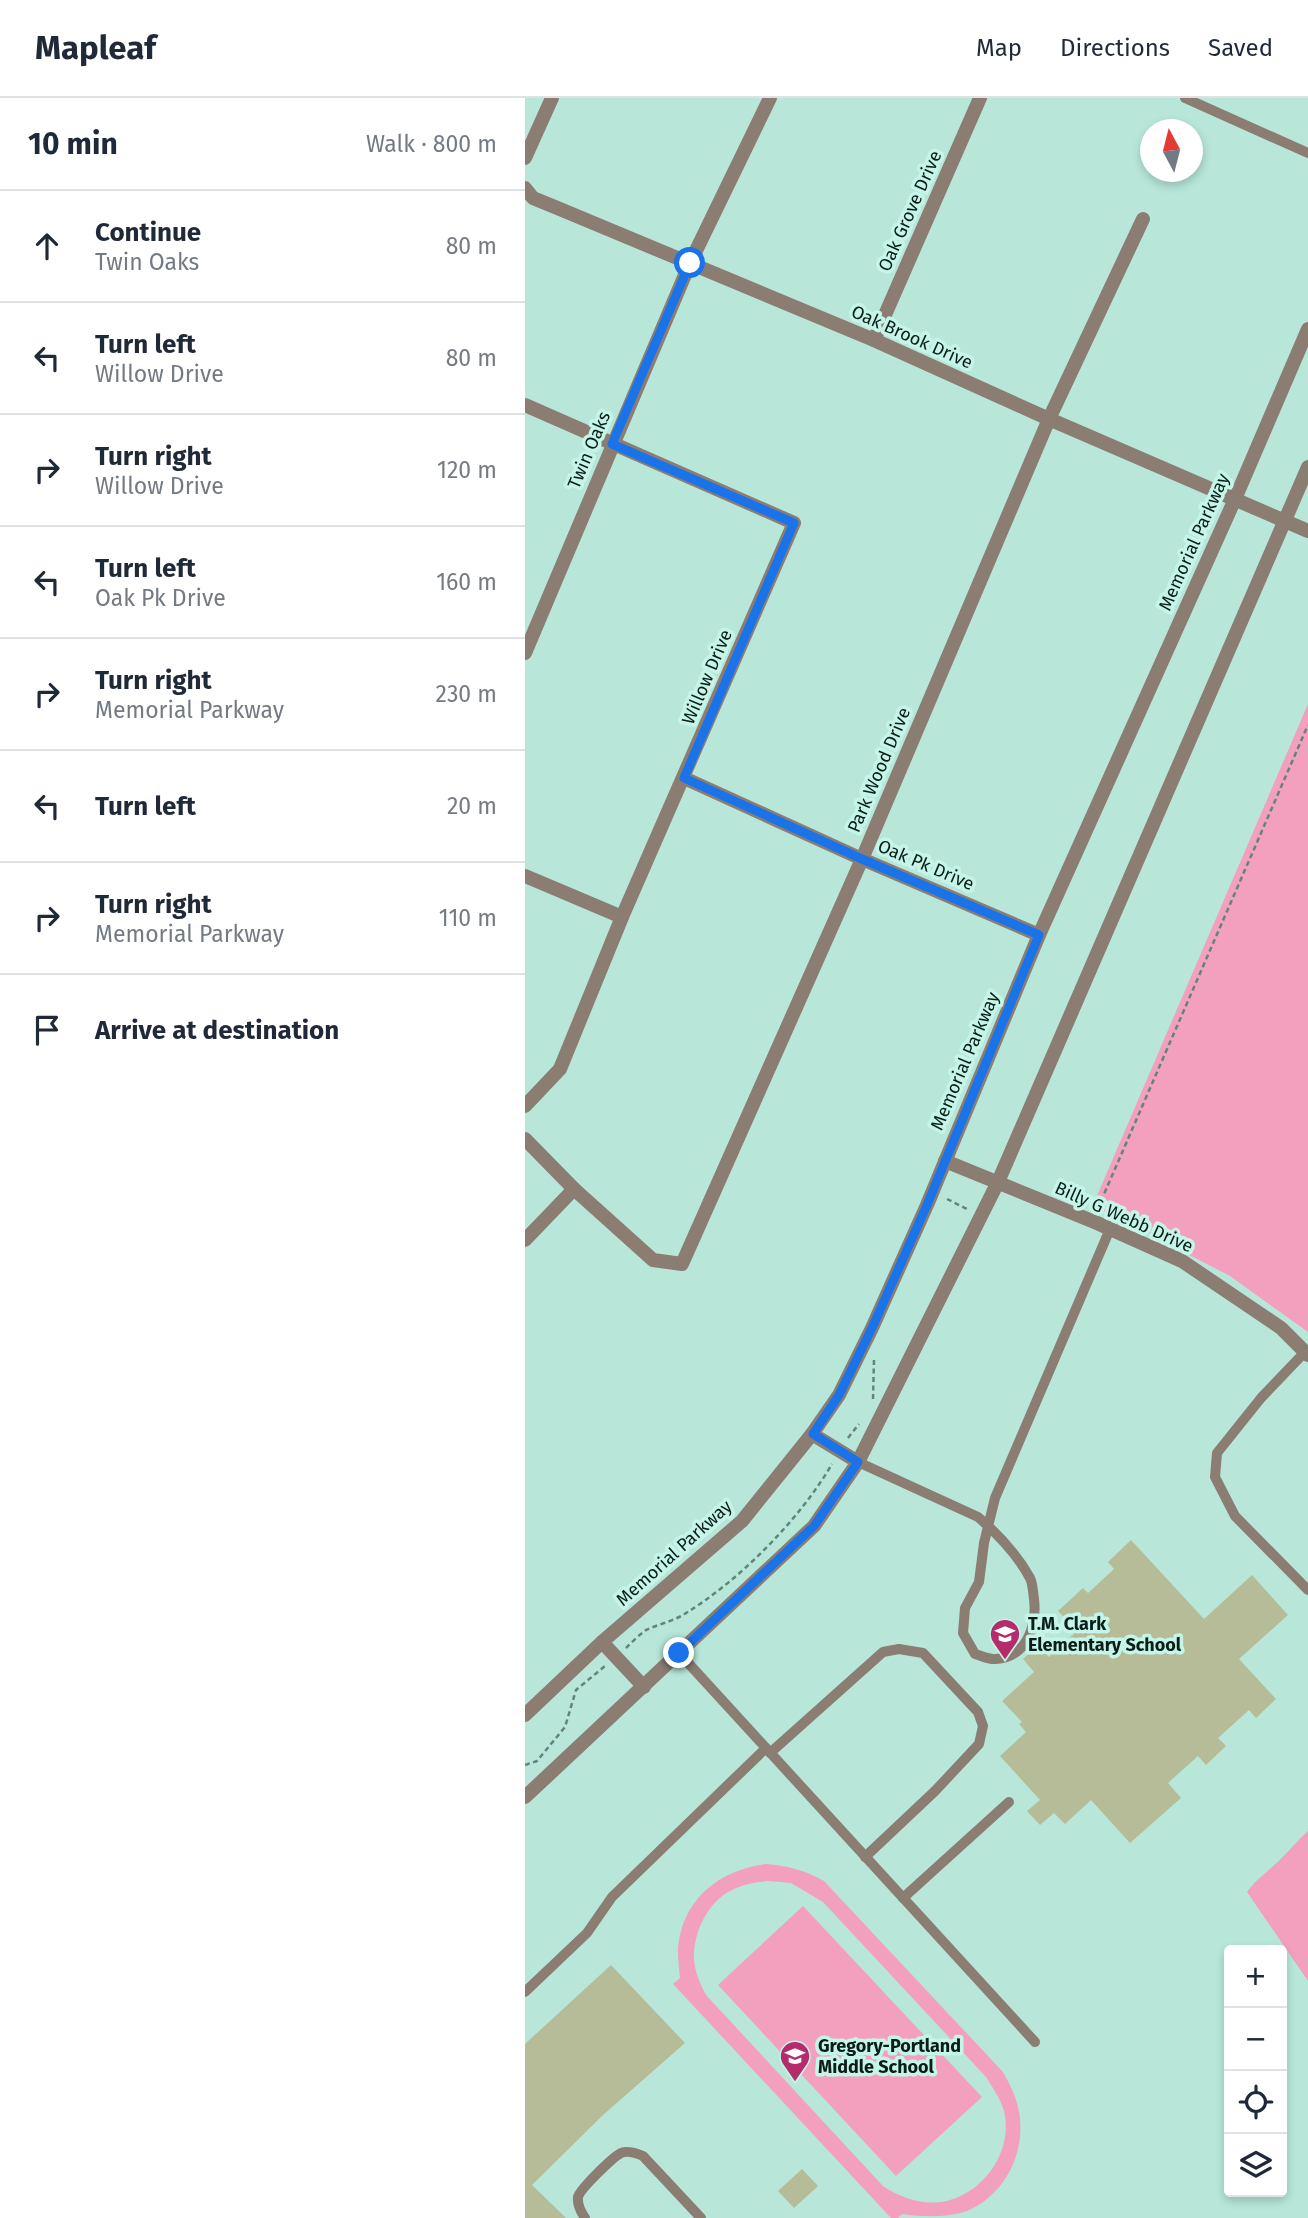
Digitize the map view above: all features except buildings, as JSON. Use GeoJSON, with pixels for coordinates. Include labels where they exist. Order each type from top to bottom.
{"type":"FeatureCollection","features":[{"type":"Feature","properties":{"kind":"street"},"geometry":{"type":"LineString","coordinates":[[525,158],[552,98]]}},
{"type":"Feature","properties":{"kind":"street","name":"Twin Oaks"},"geometry":{"type":"LineString","coordinates":[[525,653],[690,263],[770,98]]}},
{"type":"Feature","properties":{"kind":"street","name":"Oak Grove Drive"},"geometry":{"type":"LineString","coordinates":[[874,340],[981,98]]}},
{"type":"Feature","properties":{"kind":"street","name":"Oak Brook Drive"},"geometry":{"type":"LineString","coordinates":[[525,188],[533,198],[874,340],[1308,531]]}},
{"type":"Feature","properties":{"kind":"street","name":"Park Wood Drive"},"geometry":{"type":"LineString","coordinates":[[525,1139],[653,1260],[682,1264],[862,859],[1049,419],[1143,219]]}},
{"type":"Feature","properties":{"kind":"street","name":"Memorial Parkway"},"geometry":{"type":"LineString","coordinates":[[525,1715],[602,1642],[742,1521],[813,1434],[839,1395],[872,1328],[1039,935],[1235,499],[1308,329]]}},
{"type":"Feature","properties":{"kind":"street","name":"Willow Drive"},"geometry":{"type":"LineString","coordinates":[[525,405],[794,523],[622,917],[560,1069],[525,1107]]}},
{"type":"Feature","properties":{"kind":"street"},"geometry":{"type":"LineString","coordinates":[[525,1797],[814,1526],[858,1462],[997,1182],[1308,467]]}},
{"type":"Feature","properties":{"kind":"street","name":"Oak Pk Drive"},"geometry":{"type":"LineString","coordinates":[[684,778],[1039,935]]}},
{"type":"Feature","properties":{"kind":"street"},"geometry":{"type":"LineString","coordinates":[[525,876],[622,917]]}},
{"type":"Feature","properties":{"kind":"street","name":"Billy G Webb Drive"},"geometry":{"type":"LineString","coordinates":[[945,1161],[1182,1261],[1281,1328],[1307,1353]]}},
{"type":"Feature","properties":{"kind":"street"},"geometry":{"type":"LineString","coordinates":[[525,1240],[575,1189]]}},
{"type":"Feature","properties":{"kind":"street"},"geometry":{"type":"LineString","coordinates":[[813,1434],[858,1462]]}},
{"type":"Feature","properties":{"kind":"street"},"geometry":{"type":"LineString","coordinates":[[602,1642],[644,1687]]}},
{"type":"Feature","properties":{"kind":"lane"},"geometry":{"type":"LineString","coordinates":[[1185,98],[1308,153]]}},
{"type":"Feature","properties":{"kind":"lane"},"geometry":{"type":"LineString","coordinates":[[858,1462],[978,1517],[989,1527],[1004,1540],[1032,1581],[1036,1614],[1029,1639],[1014,1656],[993,1660],[975,1654],[963,1633],[965,1608],[979,1582],[989,1527],[995,1498],[1110,1229]]}},
{"type":"Feature","properties":{"kind":"lane"},"geometry":{"type":"LineString","coordinates":[[1307,1353],[1261,1398],[1217,1453],[1215,1477],[1235,1516],[1308,1590]]}},
{"type":"Feature","properties":{"kind":"lane"},"geometry":{"type":"LineString","coordinates":[[525,1992],[587,1933],[612,1896],[768,1750],[883,1652],[899,1649],[923,1653],[978,1712],[983,1726],[979,1744],[935,1791],[865,1857]]}},
{"type":"Feature","properties":{"kind":"lane"},"geometry":{"type":"LineString","coordinates":[[679,1653],[1035,2042]]}},
{"type":"Feature","properties":{"kind":"lane"},"geometry":{"type":"LineString","coordinates":[[903,1898],[1009,1802]]}},
{"type":"Feature","properties":{"kind":"lane"},"geometry":{"type":"LineString","coordinates":[[585,2218],[577,2199],[582,2189],[620,2153],[633,2152],[643,2156],[701,2218]]}},
{"type":"Feature","properties":{"kind":"path"},"geometry":{"type":"LineString","coordinates":[[1101,1201],[1308,725]]}},
{"type":"Feature","properties":{"kind":"shaded area"},"geometry":{"type":"Polygon","coordinates":[[[1308,704],[1308,1332],[1230,1276],[1093,1205],[1308,704]]]}},
{"type":"Feature","properties":{"kind":"shaded area"},"geometry":{"type":"Polygon","coordinates":[[[1308,1831],[1308,1981],[1287,1950],[1287,1945],[1283,1945],[1247,1892],[1308,1831]]]}},
{"type":"Feature","properties":{"kind":"shaded area"},"geometry":{"type":"Polygon","coordinates":[[[766,1864],[782,1866],[803,1871],[824,1881],[1003,2072],[1018,2107],[1020,2138],[1011,2168],[993,2193],[981,2203],[967,2211],[951,2215],[902,2214],[898,2218],[891,2218],[673,1984],[680,1978],[678,1950],[681,1932],[686,1916],[695,1902],[705,1890],[718,1881],[749,1867],[766,1864]],[[769,1881],[741,1886],[723,1895],[709,1910],[699,1929],[694,1949],[695,1969],[706,1995],[883,2186],[898,2195],[924,2202],[942,2202],[963,2195],[986,2177],[1001,2153],[1006,2125],[1004,2111],[996,2093],[986,2077],[823,1902],[791,1883],[769,1881]]]}},
{"type":"Feature","properties":{"kind":"shaded area"},"geometry":{"type":"Polygon","coordinates":[[[803,1906],[982,2097],[896,2176],[718,1985],[803,1906]]]}},
{"type":"Feature","properties":{"kind":"place","name":"T.M. Clark Elementary School"},"geometry":{"type":"Point","coordinates":[1005,1661]}},
{"type":"Feature","properties":{"kind":"place","name":"Gregory-Portland Middle School"},"geometry":{"type":"Point","coordinates":[795,2083]}},
{"type":"Feature","properties":{"kind":"route"},"geometry":{"type":"LineString","coordinates":[[679,1653],[814,1526],[858,1462],[813,1434],[839,1395],[872,1328],[927,1205],[1039,935],[684,778],[794,523],[612,444],[690,263]]}}]}
